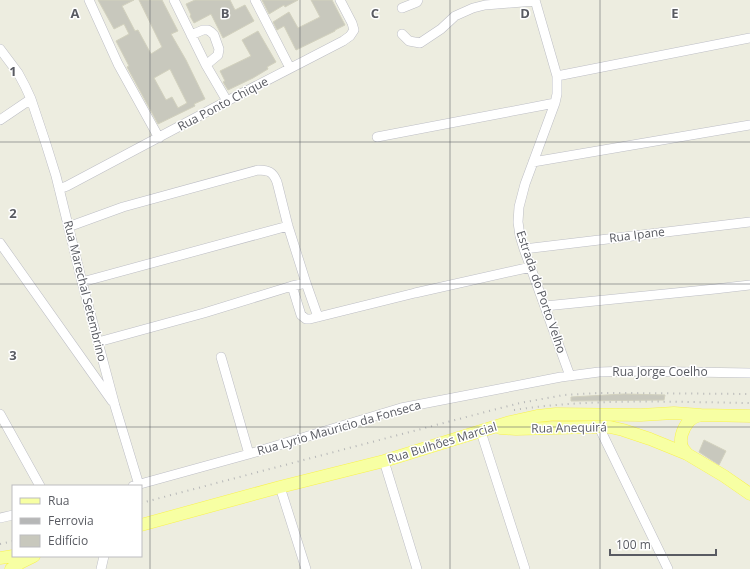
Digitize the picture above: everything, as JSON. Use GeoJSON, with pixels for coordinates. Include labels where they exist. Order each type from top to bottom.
{"type":"FeatureCollection","features":[{"type":"Feature","properties":{"kind":"main road","name":"Rua Bulhões Marcial"},"geometry":{"type":"LineString","coordinates":[[142,525],[280,487],[384,461],[510,422],[537,416],[556,414],[641,415],[674,413],[750,416]]}},
{"type":"Feature","properties":{"kind":"main road"},"geometry":{"type":"LineString","coordinates":[[687,454],[682,448],[682,434],[690,421],[701,415]]}},
{"type":"Feature","properties":{"kind":"main road","name":"Rua Anequirá"},"geometry":{"type":"LineString","coordinates":[[492,428],[516,429],[610,427],[623,430],[650,438],[687,454],[724,476],[750,494]]}},
{"type":"Feature","properties":{"kind":"main road"},"geometry":{"type":"LineString","coordinates":[[0,558],[12,556]]}},
{"type":"Feature","properties":{"kind":"main road"},"geometry":{"type":"LineString","coordinates":[[11,569],[32,557]]}},
{"type":"Feature","properties":{"kind":"street"},"geometry":{"type":"LineString","coordinates":[[89,0],[118,64],[159,138]]}},
{"type":"Feature","properties":{"kind":"street"},"geometry":{"type":"LineString","coordinates":[[174,0],[206,65],[227,101]]}},
{"type":"Feature","properties":{"kind":"street"},"geometry":{"type":"LineString","coordinates":[[255,0],[290,68]]}},
{"type":"Feature","properties":{"kind":"street","name":"Rua Ponto Chique"},"geometry":{"type":"LineString","coordinates":[[59,189],[343,41],[350,36],[354,30],[340,0]]}},
{"type":"Feature","properties":{"kind":"street"},"geometry":{"type":"LineString","coordinates":[[402,8],[417,2],[418,0]]}},
{"type":"Feature","properties":{"kind":"street"},"geometry":{"type":"LineString","coordinates":[[402,34],[409,41],[420,42],[441,29],[455,16],[478,6],[501,2],[535,0]]}},
{"type":"Feature","properties":{"kind":"street","name":"Estrada do Porto Velho"},"geometry":{"type":"LineString","coordinates":[[535,0],[557,76],[557,94],[525,184],[519,207],[518,222],[520,236],[530,267],[570,376]]}},
{"type":"Feature","properties":{"kind":"street"},"geometry":{"type":"LineString","coordinates":[[191,35],[203,30],[208,30],[214,35],[219,49],[218,55],[206,65]]}},
{"type":"Feature","properties":{"kind":"street"},"geometry":{"type":"LineString","coordinates":[[557,76],[750,38]]}},
{"type":"Feature","properties":{"kind":"street","name":"Rua Marechal Setembrino"},"geometry":{"type":"LineString","coordinates":[[0,49],[18,74],[31,99],[46,144],[136,485]]}},
{"type":"Feature","properties":{"kind":"street"},"geometry":{"type":"LineString","coordinates":[[0,120],[31,99]]}},
{"type":"Feature","properties":{"kind":"street"},"geometry":{"type":"LineString","coordinates":[[378,137],[555,103]]}},
{"type":"Feature","properties":{"kind":"street"},"geometry":{"type":"LineString","coordinates":[[533,162],[750,126]]}},
{"type":"Feature","properties":{"kind":"street"},"geometry":{"type":"LineString","coordinates":[[68,227],[123,207],[258,170],[271,172],[277,182],[288,226],[318,317]]}},
{"type":"Feature","properties":{"kind":"street","name":"Rua Ipane"},"geometry":{"type":"LineString","coordinates":[[524,249],[750,222]]}},
{"type":"Feature","properties":{"kind":"street"},"geometry":{"type":"LineString","coordinates":[[82,282],[288,226]]}},
{"type":"Feature","properties":{"kind":"street"},"geometry":{"type":"LineString","coordinates":[[0,243],[115,406]]}},
{"type":"Feature","properties":{"kind":"street"},"geometry":{"type":"LineString","coordinates":[[292,286],[302,317],[310,319],[530,267]]}},
{"type":"Feature","properties":{"kind":"street"},"geometry":{"type":"LineString","coordinates":[[98,342],[306,283]]}},
{"type":"Feature","properties":{"kind":"street"},"geometry":{"type":"LineString","coordinates":[[545,306],[750,285]]}},
{"type":"Feature","properties":{"kind":"street"},"geometry":{"type":"LineString","coordinates":[[221,356],[249,454]]}},
{"type":"Feature","properties":{"kind":"street"},"geometry":{"type":"LineString","coordinates":[[88,367],[96,368],[104,362]]}},
{"type":"Feature","properties":{"kind":"street","name":"Rua Jorge Coelho"},"geometry":{"type":"LineString","coordinates":[[570,376],[599,372],[631,371],[750,373]]}},
{"type":"Feature","properties":{"kind":"street","name":"Rua Lyrio Mauricio da Fonseca"},"geometry":{"type":"LineString","coordinates":[[136,485],[249,454],[401,408],[570,376]]}},
{"type":"Feature","properties":{"kind":"street"},"geometry":{"type":"LineString","coordinates":[[0,414],[39,485]]}},
{"type":"Feature","properties":{"kind":"street"},"geometry":{"type":"LineString","coordinates":[[599,427],[668,569]]}},
{"type":"Feature","properties":{"kind":"street"},"geometry":{"type":"LineString","coordinates":[[608,446],[612,437],[623,430]]}},
{"type":"Feature","properties":{"kind":"street"},"geometry":{"type":"LineString","coordinates":[[481,432],[525,569]]}},
{"type":"Feature","properties":{"kind":"street"},"geometry":{"type":"LineString","coordinates":[[384,461],[417,569]]}},
{"type":"Feature","properties":{"kind":"street"},"geometry":{"type":"LineString","coordinates":[[280,487],[306,569]]}},
{"type":"Feature","properties":{"kind":"street"},"geometry":{"type":"LineString","coordinates":[[0,518],[12,515]]}},
{"type":"Feature","properties":{"kind":"street"},"geometry":{"type":"LineString","coordinates":[[101,569],[104,557]]}},
{"type":"Feature","properties":{"kind":"building"},"geometry":{"type":"Polygon","coordinates":[[[98,0],[134,0],[122,6],[135,31],[138,30],[151,54],[162,47],[139,0],[162,0],[178,31],[171,34],[186,60],[205,99],[194,104],[195,106],[158,124],[127,67],[129,66],[116,41],[129,34],[124,24],[114,29],[98,0]],[[170,69],[154,78],[166,100],[172,97],[178,108],[187,103],[170,69]]]}},
{"type":"Feature","properties":{"kind":"building"},"geometry":{"type":"Polygon","coordinates":[[[195,0],[230,0],[235,10],[245,5],[254,21],[223,38],[211,14],[194,23],[186,4],[195,0]]]}},
{"type":"Feature","properties":{"kind":"building"},"geometry":{"type":"Polygon","coordinates":[[[262,0],[298,0],[285,7],[284,5],[269,14],[262,0]]]}},
{"type":"Feature","properties":{"kind":"building"},"geometry":{"type":"Polygon","coordinates":[[[311,0],[332,0],[345,25],[296,50],[284,26],[277,30],[273,22],[289,12],[298,28],[320,17],[311,0]]]}},
{"type":"Feature","properties":{"kind":"building"},"geometry":{"type":"Polygon","coordinates":[[[258,31],[276,62],[253,78],[228,90],[223,82],[225,81],[220,71],[251,56],[242,40],[258,31]]]}},
{"type":"Feature","properties":{"kind":"building"},"geometry":{"type":"Polygon","coordinates":[[[624,394],[665,395],[664,400],[571,401],[571,397],[624,394]]]}},
{"type":"Feature","properties":{"kind":"building"},"geometry":{"type":"Polygon","coordinates":[[[704,440],[726,451],[719,465],[699,452],[704,440]]]}},
{"type":"Feature","properties":{"kind":"railway"},"geometry":{"type":"LineString","coordinates":[[142,503],[520,403],[564,395],[598,393],[750,394]]}},
{"type":"Feature","properties":{"kind":"railway"},"geometry":{"type":"LineString","coordinates":[[514,410],[543,406],[602,402],[750,403]]}},
{"type":"Feature","properties":{"kind":"railway"},"geometry":{"type":"LineString","coordinates":[[0,544],[12,541]]}}]}
